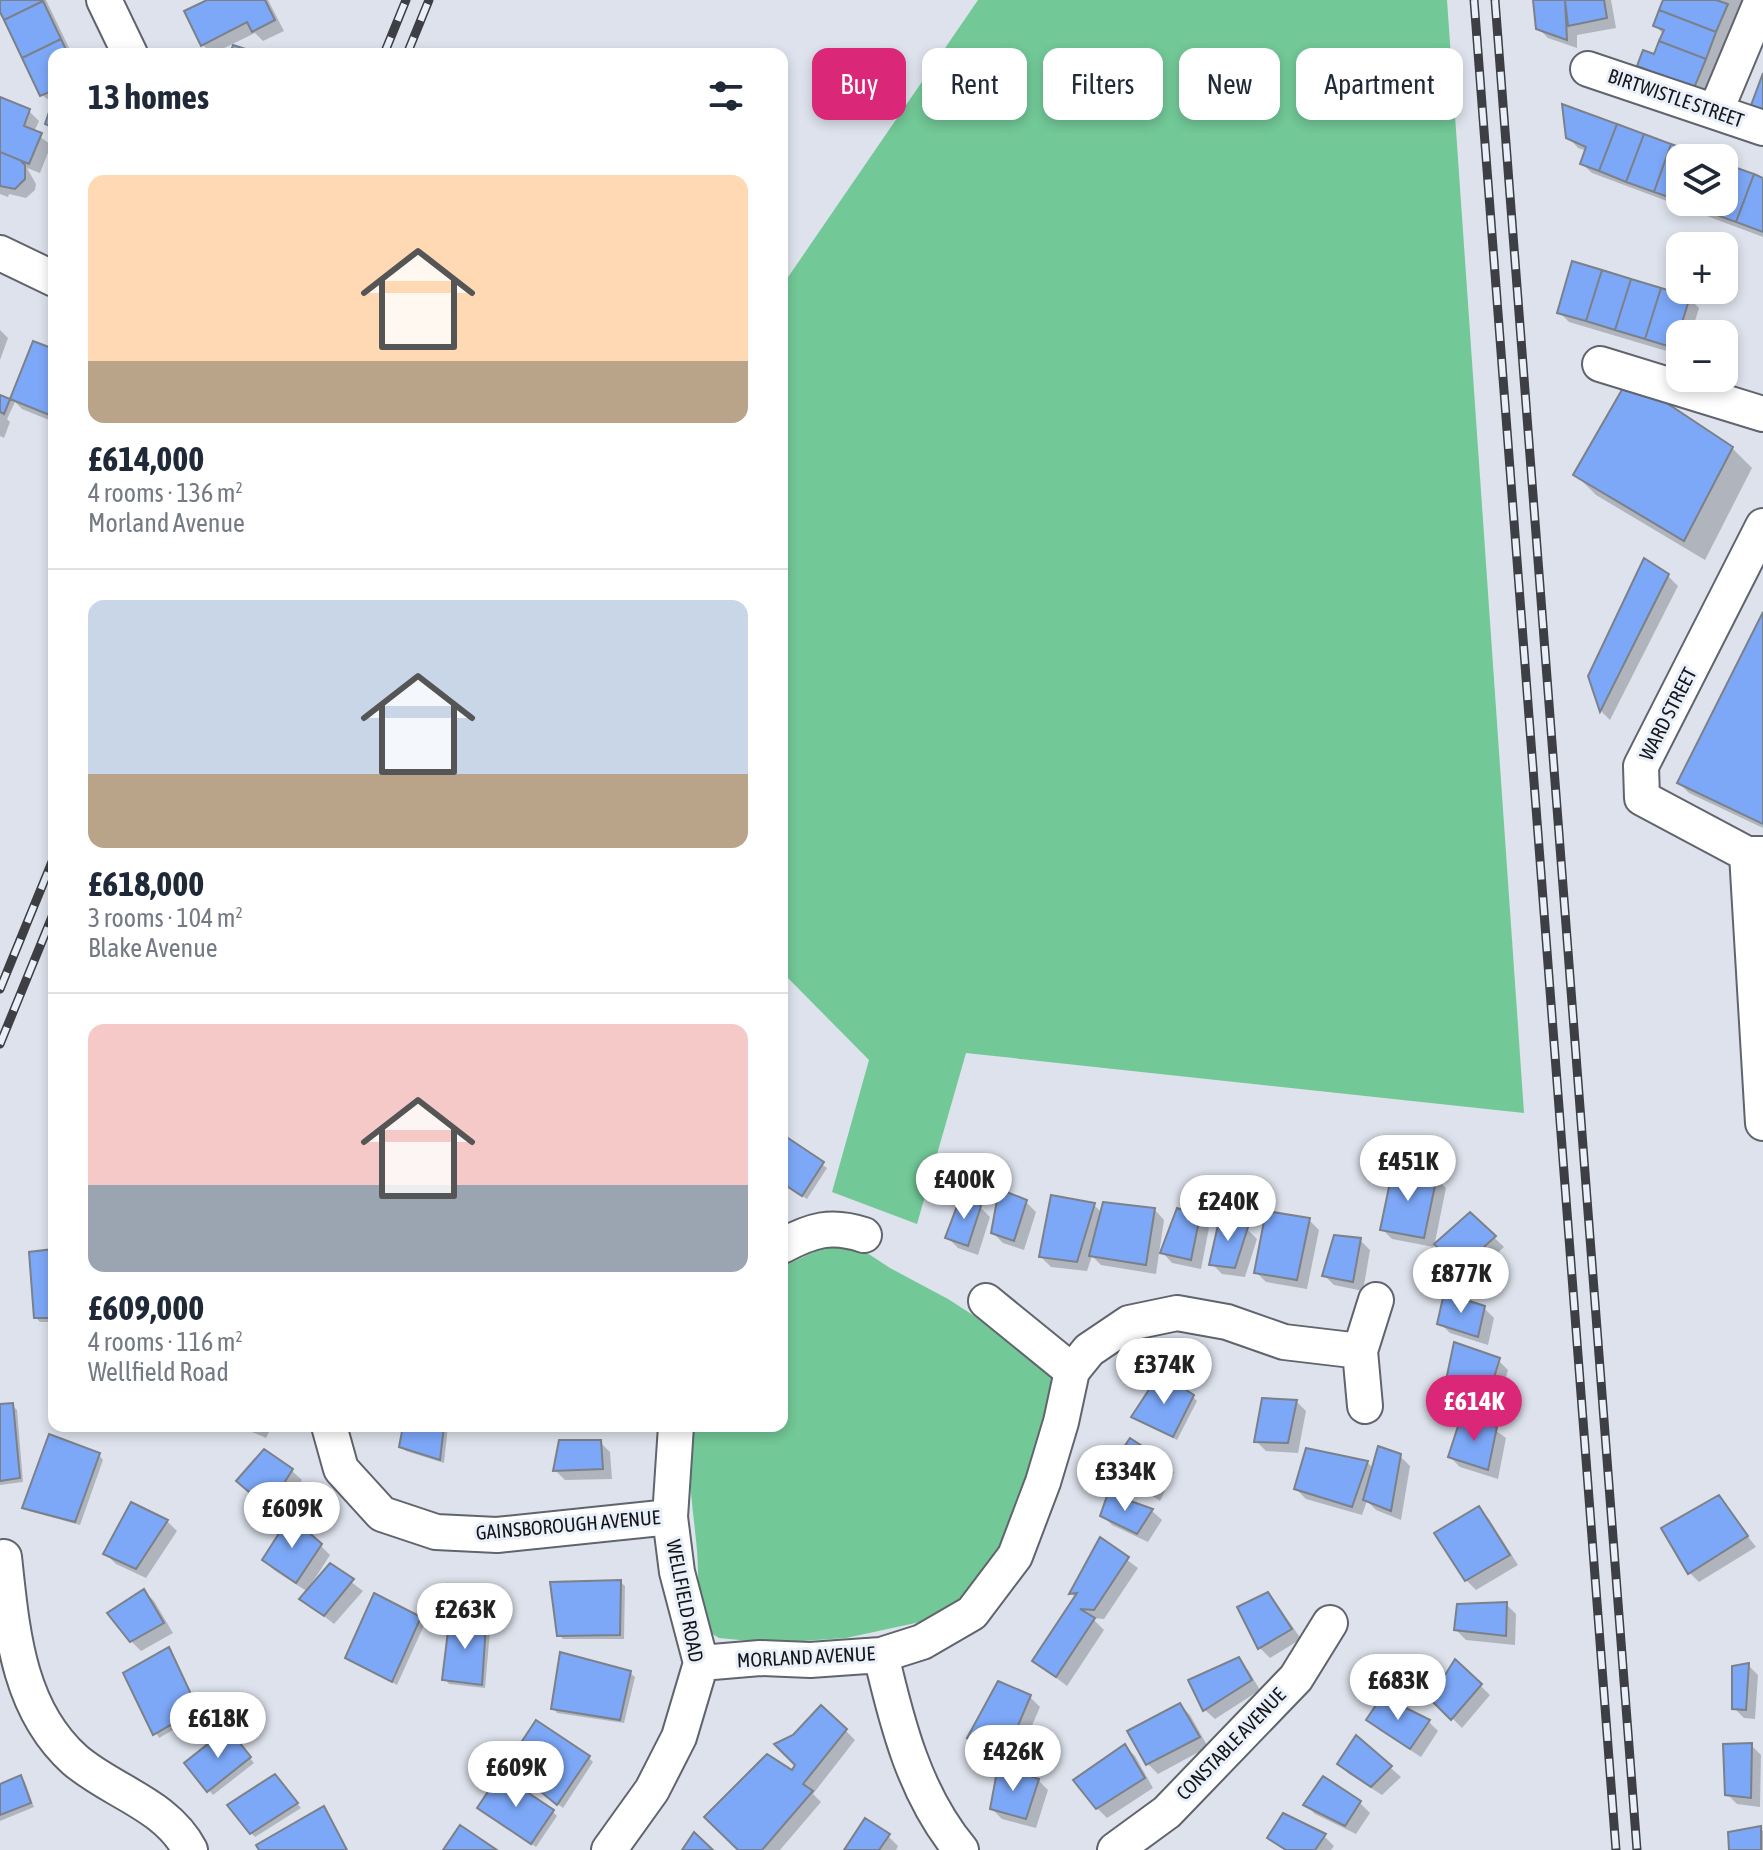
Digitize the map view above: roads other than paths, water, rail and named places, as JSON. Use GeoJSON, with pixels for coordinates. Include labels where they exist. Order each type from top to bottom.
{"type":"FeatureCollection","features":[{"type":"Feature","properties":{"kind":"street"},"geometry":{"type":"LineString","coordinates":[[104,0],[127,48]]}},
{"type":"Feature","properties":{"kind":"street"},"geometry":{"type":"LineString","coordinates":[[1716,110],[1762,0]]}},
{"type":"Feature","properties":{"kind":"street","name":"BIRTWISTLE STREET"},"geometry":{"type":"LineString","coordinates":[[1588,69],[1763,128]]}},
{"type":"Feature","properties":{"kind":"street"},"geometry":{"type":"LineString","coordinates":[[0,253],[48,276]]}},
{"type":"Feature","properties":{"kind":"street"},"geometry":{"type":"LineString","coordinates":[[1600,364],[1763,414]]}},
{"type":"Feature","properties":{"kind":"street","name":"WARD STREET"},"geometry":{"type":"LineString","coordinates":[[1763,526],[1641,766],[1642,798],[1755,854],[1763,1123]]}},
{"type":"Feature","properties":{"kind":"street"},"geometry":{"type":"LineString","coordinates":[[788,1243],[803,1235],[841,1227],[864,1235]]}},
{"type":"Feature","properties":{"kind":"street"},"geometry":{"type":"LineString","coordinates":[[1365,1406],[1360,1351],[1376,1300]]}},
{"type":"Feature","properties":{"kind":"street"},"geometry":{"type":"LineString","coordinates":[[986,1301],[1072,1371],[1089,1350],[1129,1323],[1177,1313],[1227,1322],[1284,1342],[1360,1351]]}},
{"type":"Feature","properties":{"kind":"street","name":"MORLAND AVENUE"},"geometry":{"type":"LineString","coordinates":[[701,1663],[881,1655],[922,1642],[972,1613],[1015,1556],[1043,1482],[1072,1371]]}},
{"type":"Feature","properties":{"kind":"street","name":"GAINSBOROUGH AVENUE"},"geometry":{"type":"LineString","coordinates":[[331,1432],[341,1469],[382,1514],[436,1532],[497,1535],[670,1517]]}},
{"type":"Feature","properties":{"kind":"street","name":"WELLFIELD ROAD"},"geometry":{"type":"LineString","coordinates":[[609,1850],[652,1790],[679,1737],[701,1663],[677,1572],[670,1517],[676,1432]]}},
{"type":"Feature","properties":{"kind":"street"},"geometry":{"type":"LineString","coordinates":[[4,1557],[6,1622],[28,1693],[45,1724],[76,1760],[155,1810],[182,1836],[190,1850]]}},
{"type":"Feature","properties":{"kind":"street","name":"CONSTABLE AVENUE"},"geometry":{"type":"LineString","coordinates":[[1115,1850],[1167,1812],[1296,1678],[1330,1623]]}},
{"type":"Feature","properties":{"kind":"street"},"geometry":{"type":"LineString","coordinates":[[881,1655],[893,1707],[914,1772],[941,1826],[961,1850]]}},
{"type":"Feature","properties":{"kind":"railway"},"geometry":{"type":"LineString","coordinates":[[386,48],[406,0]]}},
{"type":"Feature","properties":{"kind":"railway"},"geometry":{"type":"LineString","coordinates":[[409,48],[429,0]]}},
{"type":"Feature","properties":{"kind":"railway"},"geometry":{"type":"LineString","coordinates":[[1474,0],[1616,1850]]}},
{"type":"Feature","properties":{"kind":"railway"},"geometry":{"type":"LineString","coordinates":[[1495,0],[1637,1850]]}},
{"type":"Feature","properties":{"kind":"railway"},"geometry":{"type":"LineString","coordinates":[[0,989],[48,872]]}},
{"type":"Feature","properties":{"kind":"railway"},"geometry":{"type":"LineString","coordinates":[[0,1044],[48,927]]}}]}
